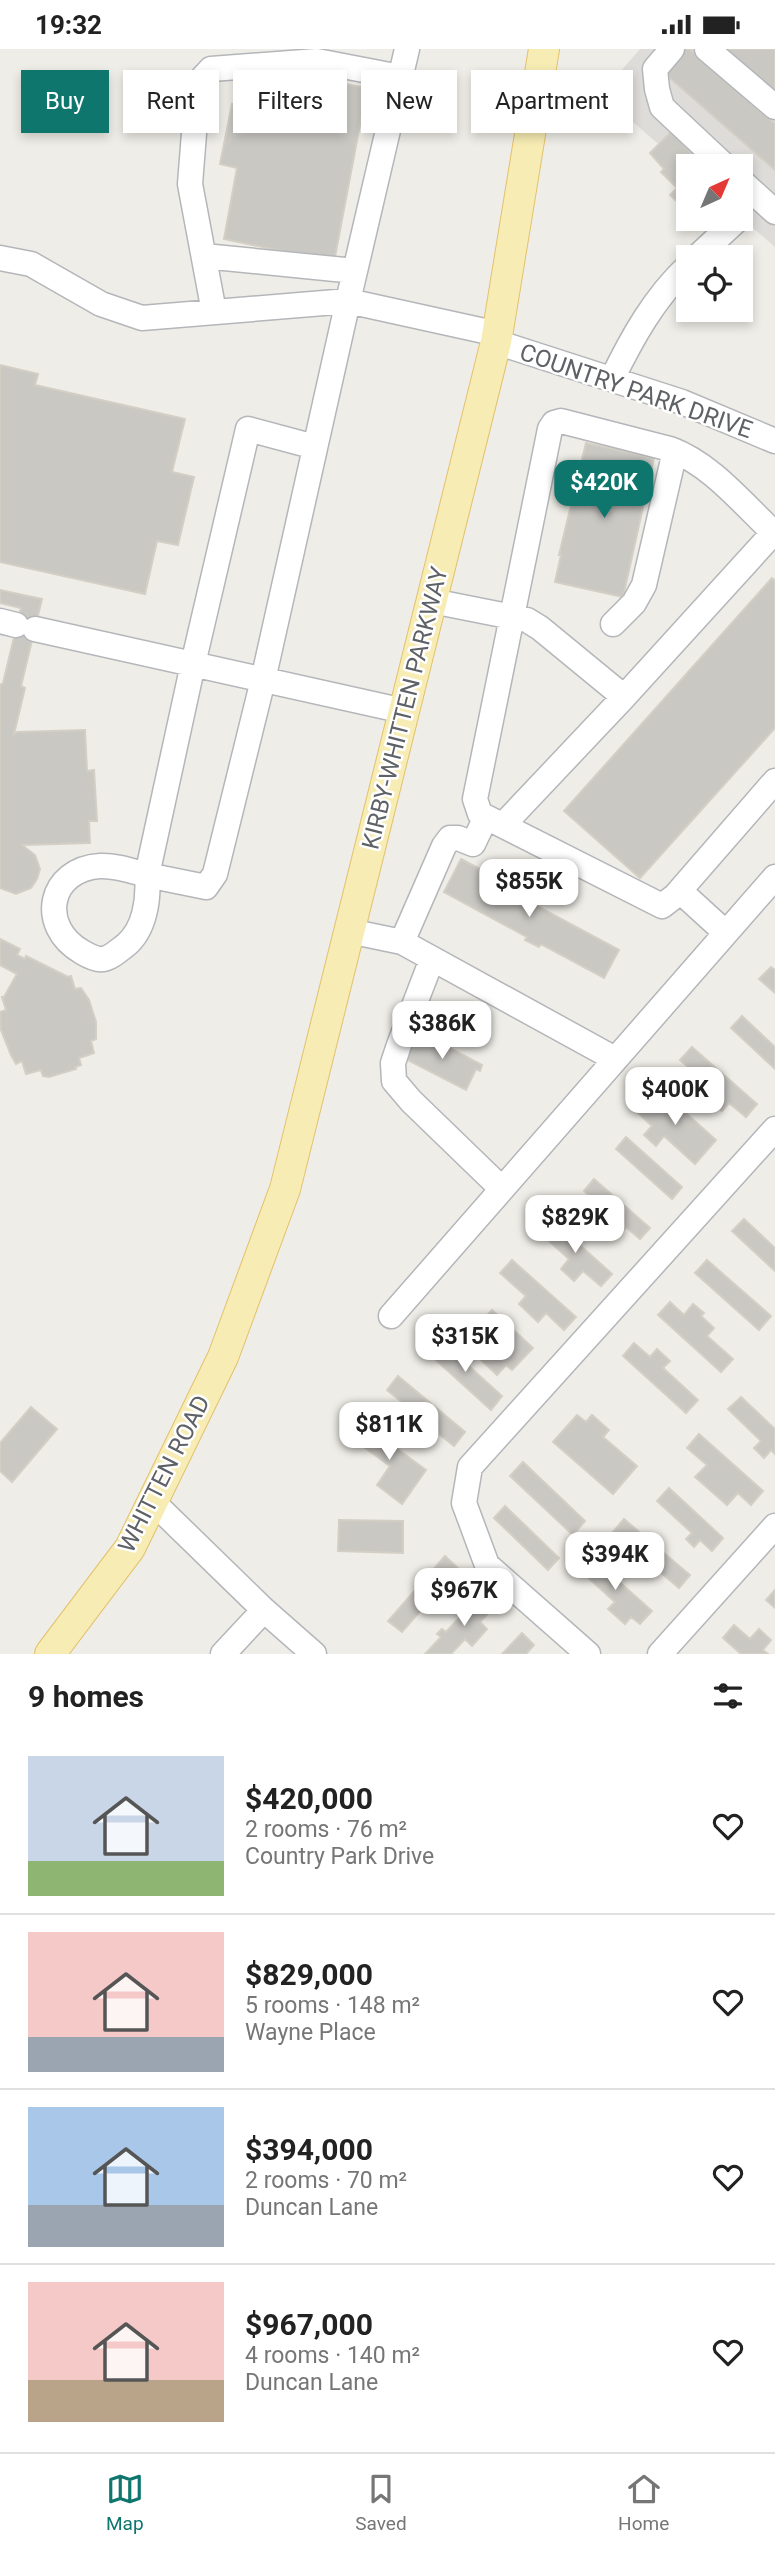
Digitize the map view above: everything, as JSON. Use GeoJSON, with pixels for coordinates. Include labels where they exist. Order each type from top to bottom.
{"type":"FeatureCollection","features":[{"type":"Feature","properties":{"kind":"main road","name":"KIRBY-WHITTEN PARKWAY"},"geometry":{"type":"LineString","coordinates":[[223,1357],[285,1189],[497,338],[544,49]]}},
{"type":"Feature","properties":{"kind":"main road","name":"WHITTEN ROAD"},"geometry":{"type":"LineString","coordinates":[[50,1654],[130,1548],[223,1357]]}},
{"type":"Feature","properties":{"kind":"street"},"geometry":{"type":"LineString","coordinates":[[402,70],[407,49]]}},
{"type":"Feature","properties":{"kind":"street"},"geometry":{"type":"LineString","coordinates":[[673,49],[655,69],[662,107],[712,154]]}},
{"type":"Feature","properties":{"kind":"street"},"geometry":{"type":"LineString","coordinates":[[708,49],[775,107]]}},
{"type":"Feature","properties":{"kind":"street"},"geometry":{"type":"LineString","coordinates":[[214,312],[190,184],[198,83],[211,68],[317,61],[364,70]]}},
{"type":"Feature","properties":{"kind":"street"},"geometry":{"type":"LineString","coordinates":[[315,447],[248,429],[147,875],[206,887],[212,881],[218,864],[263,680],[387,133]]}},
{"type":"Feature","properties":{"kind":"street"},"geometry":{"type":"LineString","coordinates":[[753,192],[767,205]]}},
{"type":"Feature","properties":{"kind":"street"},"geometry":{"type":"LineString","coordinates":[[710,245],[725,231]]}},
{"type":"Feature","properties":{"kind":"street"},"geometry":{"type":"LineString","coordinates":[[204,256],[355,271]]}},
{"type":"Feature","properties":{"kind":"street","name":"COUNTRY PARK DRIVE"},"geometry":{"type":"LineString","coordinates":[[0,258],[31,264],[101,303],[142,318],[348,301],[497,338],[682,402],[775,441]]}},
{"type":"Feature","properties":{"kind":"street"},"geometry":{"type":"LineString","coordinates":[[612,379],[652,306],[676,279]]}},
{"type":"Feature","properties":{"kind":"street"},"geometry":{"type":"LineString","coordinates":[[402,941],[450,838],[473,844],[494,821],[624,697],[774,532],[705,468],[686,455],[561,421],[554,423],[550,429],[511,615],[475,799],[476,808],[480,814],[494,821],[663,907],[775,781]]}},
{"type":"Feature","properties":{"kind":"street"},"geometry":{"type":"LineString","coordinates":[[613,625],[634,603],[643,585],[675,451]]}},
{"type":"Feature","properties":{"kind":"street"},"geometry":{"type":"LineString","coordinates":[[432,601],[527,620],[624,697]]}},
{"type":"Feature","properties":{"kind":"street"},"geometry":{"type":"LineString","coordinates":[[17,625],[404,711]]}},
{"type":"Feature","properties":{"kind":"street"},"geometry":{"type":"LineString","coordinates":[[391,1316],[775,877]]}},
{"type":"Feature","properties":{"kind":"street"},"geometry":{"type":"LineString","coordinates":[[680,891],[726,933]]}},
{"type":"Feature","properties":{"kind":"street"},"geometry":{"type":"LineString","coordinates":[[349,931],[402,941],[615,1059]]}},
{"type":"Feature","properties":{"kind":"street"},"geometry":{"type":"LineString","coordinates":[[432,959],[393,1063],[394,1081],[411,1101],[502,1189]]}},
{"type":"Feature","properties":{"kind":"street"},"geometry":{"type":"LineString","coordinates":[[588,1654],[487,1565],[464,1503],[470,1467],[775,1129]]}},
{"type":"Feature","properties":{"kind":"street"},"geometry":{"type":"LineString","coordinates":[[152,1502],[264,1610],[314,1654]]}},
{"type":"Feature","properties":{"kind":"street"},"geometry":{"type":"LineString","coordinates":[[660,1654],[775,1526]]}},
{"type":"Feature","properties":{"kind":"street"},"geometry":{"type":"LineString","coordinates":[[223,1654],[264,1610]]}},
{"type":"Feature","properties":{"kind":"shaded area"},"geometry":{"type":"Polygon","coordinates":[[[640,49],[775,49],[775,247],[753,228],[753,154],[676,154],[676,160],[633,122],[633,70],[622,70],[640,49]]]}},
{"type":"Feature","properties":{"kind":"building"},"geometry":{"type":"Polygon","coordinates":[[[683,49],[690,49],[775,124],[775,170],[663,72],[683,49]]]}},
{"type":"Feature","properties":{"kind":"building"},"geometry":{"type":"Polygon","coordinates":[[[725,49],[775,49],[775,93],[725,49]]]}},
{"type":"Feature","properties":{"kind":"building"},"geometry":{"type":"Polygon","coordinates":[[[347,84],[361,87],[361,120],[334,262],[224,239],[237,168],[220,164],[232,104],[233,133],[347,133],[347,84]]]}},
{"type":"Feature","properties":{"kind":"building"},"geometry":{"type":"Polygon","coordinates":[[[671,132],[692,154],[676,154],[676,187],[661,172],[664,169],[650,153],[671,132]]]}},
{"type":"Feature","properties":{"kind":"building"},"geometry":{"type":"Polygon","coordinates":[[[676,189],[676,201],[670,195],[676,189]]]}},
{"type":"Feature","properties":{"kind":"building"},"geometry":{"type":"Polygon","coordinates":[[[0,365],[38,374],[35,385],[185,419],[172,472],[194,477],[178,545],[157,541],[145,594],[0,562],[0,365]]]}},
{"type":"Feature","properties":{"kind":"building"},"geometry":{"type":"Polygon","coordinates":[[[586,443],[654,458],[623,597],[555,582],[586,443]]]}},
{"type":"Feature","properties":{"kind":"building"},"geometry":{"type":"Polygon","coordinates":[[[772,578],[775,581],[775,728],[640,878],[564,811],[772,578]]]}},
{"type":"Feature","properties":{"kind":"building"},"geometry":{"type":"Polygon","coordinates":[[[0,590],[42,599],[21,686],[25,688],[14,734],[85,730],[87,771],[94,770],[97,821],[89,821],[90,843],[22,845],[35,855],[40,869],[31,888],[16,894],[0,888],[0,685],[3,683],[21,608],[0,603],[0,590]]]}},
{"type":"Feature","properties":{"kind":"building"},"geometry":{"type":"Polygon","coordinates":[[[461,859],[502,881],[500,886],[619,950],[604,978],[541,944],[539,947],[525,940],[527,937],[444,892],[461,859]]]}},
{"type":"Feature","properties":{"kind":"building"},"geometry":{"type":"Polygon","coordinates":[[[0,939],[20,949],[17,955],[25,959],[26,956],[68,977],[71,976],[75,989],[81,988],[89,1000],[96,1022],[96,1039],[91,1041],[94,1053],[79,1058],[81,1065],[75,1067],[76,1069],[49,1077],[43,1076],[41,1070],[26,1074],[22,1061],[16,1064],[1,1030],[0,1012],[6,1010],[2,997],[17,974],[0,965],[0,939]]]}},
{"type":"Feature","properties":{"kind":"building"},"geometry":{"type":"Polygon","coordinates":[[[771,967],[775,970],[775,993],[759,979],[771,967]]]}},
{"type":"Feature","properties":{"kind":"building"},"geometry":{"type":"Polygon","coordinates":[[[742,1016],[775,1047],[775,1069],[731,1028],[742,1016]]]}},
{"type":"Feature","properties":{"kind":"building"},"geometry":{"type":"Polygon","coordinates":[[[417,1031],[482,1065],[480,1071],[476,1069],[466,1090],[404,1058],[417,1031]]]}},
{"type":"Feature","properties":{"kind":"building"},"geometry":{"type":"Polygon","coordinates":[[[692,1047],[757,1104],[746,1117],[729,1103],[722,1111],[708,1099],[715,1091],[680,1060],[692,1047]]]}},
{"type":"Feature","properties":{"kind":"building"},"geometry":{"type":"Polygon","coordinates":[[[658,1088],[716,1140],[695,1164],[664,1136],[656,1146],[644,1135],[652,1126],[637,1112],[658,1088]]]}},
{"type":"Feature","properties":{"kind":"building"},"geometry":{"type":"Polygon","coordinates":[[[626,1137],[682,1187],[672,1199],[616,1149],[626,1137]]]}},
{"type":"Feature","properties":{"kind":"building"},"geometry":{"type":"Polygon","coordinates":[[[594,1179],[650,1228],[640,1239],[626,1227],[616,1238],[604,1227],[613,1216],[584,1191],[594,1179]]]}},
{"type":"Feature","properties":{"kind":"building"},"geometry":{"type":"Polygon","coordinates":[[[744,1219],[775,1248],[775,1271],[732,1231],[744,1219]]]}},
{"type":"Feature","properties":{"kind":"building"},"geometry":{"type":"Polygon","coordinates":[[[552,1220],[612,1274],[601,1286],[583,1271],[574,1281],[561,1269],[569,1259],[540,1233],[552,1220]]]}},
{"type":"Feature","properties":{"kind":"building"},"geometry":{"type":"Polygon","coordinates":[[[512,1260],[576,1317],[564,1330],[546,1313],[538,1322],[519,1304],[526,1296],[500,1273],[512,1260]]]}},
{"type":"Feature","properties":{"kind":"building"},"geometry":{"type":"Polygon","coordinates":[[[707,1260],[771,1316],[759,1330],[695,1273],[707,1260]]]}},
{"type":"Feature","properties":{"kind":"building"},"geometry":{"type":"Polygon","coordinates":[[[670,1302],[684,1315],[693,1304],[704,1313],[701,1316],[714,1328],[707,1336],[733,1359],[721,1372],[658,1315],[670,1302]]]}},
{"type":"Feature","properties":{"kind":"building"},"geometry":{"type":"Polygon","coordinates":[[[492,1310],[533,1348],[512,1370],[506,1365],[497,1375],[479,1358],[487,1348],[471,1333],[492,1310]]]}},
{"type":"Feature","properties":{"kind":"building"},"geometry":{"type":"Polygon","coordinates":[[[439,1339],[502,1396],[491,1410],[427,1352],[439,1339]]]}},
{"type":"Feature","properties":{"kind":"building"},"geometry":{"type":"Polygon","coordinates":[[[634,1343],[650,1357],[657,1349],[670,1361],[663,1368],[698,1400],[686,1413],[623,1356],[634,1343]]]}},
{"type":"Feature","properties":{"kind":"building"},"geometry":{"type":"Polygon","coordinates":[[[398,1376],[465,1432],[454,1446],[429,1426],[420,1436],[410,1427],[419,1416],[387,1390],[398,1376]]]}},
{"type":"Feature","properties":{"kind":"building"},"geometry":{"type":"Polygon","coordinates":[[[741,1397],[775,1429],[775,1454],[771,1450],[764,1458],[754,1448],[761,1441],[728,1409],[741,1397]]]}},
{"type":"Feature","properties":{"kind":"building"},"geometry":{"type":"Polygon","coordinates":[[[31,1407],[57,1429],[12,1482],[0,1471],[0,1443],[31,1407]]]}},
{"type":"Feature","properties":{"kind":"building"},"geometry":{"type":"Polygon","coordinates":[[[577,1415],[586,1422],[592,1415],[609,1430],[603,1437],[637,1466],[613,1494],[553,1442],[577,1415]]]}},
{"type":"Feature","properties":{"kind":"building"},"geometry":{"type":"Polygon","coordinates":[[[357,1420],[365,1426],[368,1422],[379,1431],[377,1434],[426,1470],[402,1504],[377,1485],[390,1466],[346,1434],[357,1420]]]}},
{"type":"Feature","properties":{"kind":"building"},"geometry":{"type":"Polygon","coordinates":[[[699,1434],[763,1491],[751,1505],[738,1493],[727,1505],[695,1477],[707,1465],[687,1448],[699,1434]]]}},
{"type":"Feature","properties":{"kind":"building"},"geometry":{"type":"Polygon","coordinates":[[[523,1462],[585,1521],[573,1535],[510,1476],[523,1462]]]}},
{"type":"Feature","properties":{"kind":"building"},"geometry":{"type":"Polygon","coordinates":[[[669,1488],[723,1538],[712,1551],[700,1540],[694,1547],[686,1539],[692,1533],[657,1501],[669,1488]]]}},
{"type":"Feature","properties":{"kind":"building"},"geometry":{"type":"Polygon","coordinates":[[[505,1506],[559,1558],[548,1570],[494,1518],[505,1506]]]}},
{"type":"Feature","properties":{"kind":"building"},"geometry":{"type":"Polygon","coordinates":[[[624,1519],[690,1575],[679,1588],[613,1532],[624,1519]]]}},
{"type":"Feature","properties":{"kind":"building"},"geometry":{"type":"Polygon","coordinates":[[[339,1520],[403,1521],[403,1553],[338,1551],[339,1520]]]}},
{"type":"Feature","properties":{"kind":"building"},"geometry":{"type":"Polygon","coordinates":[[[588,1554],[652,1611],[640,1624],[631,1617],[625,1624],[608,1609],[615,1602],[576,1567],[588,1554]]]}},
{"type":"Feature","properties":{"kind":"building"},"geometry":{"type":"Polygon","coordinates":[[[445,1556],[458,1568],[402,1632],[388,1621],[445,1556]]]}},
{"type":"Feature","properties":{"kind":"building"},"geometry":{"type":"Polygon","coordinates":[[[775,1590],[775,1608],[766,1600],[775,1590]]]}},
{"type":"Feature","properties":{"kind":"building"},"geometry":{"type":"Polygon","coordinates":[[[483,1592],[496,1605],[480,1622],[487,1629],[472,1646],[465,1639],[451,1654],[425,1654],[441,1637],[437,1634],[442,1629],[446,1632],[483,1592]]]}},
{"type":"Feature","properties":{"kind":"building"},"geometry":{"type":"Polygon","coordinates":[[[734,1625],[750,1639],[759,1629],[771,1640],[763,1650],[768,1654],[741,1654],[723,1638],[734,1625]]]}},
{"type":"Feature","properties":{"kind":"building"},"geometry":{"type":"Polygon","coordinates":[[[522,1633],[534,1645],[526,1654],[502,1654],[522,1633]]]}}]}
